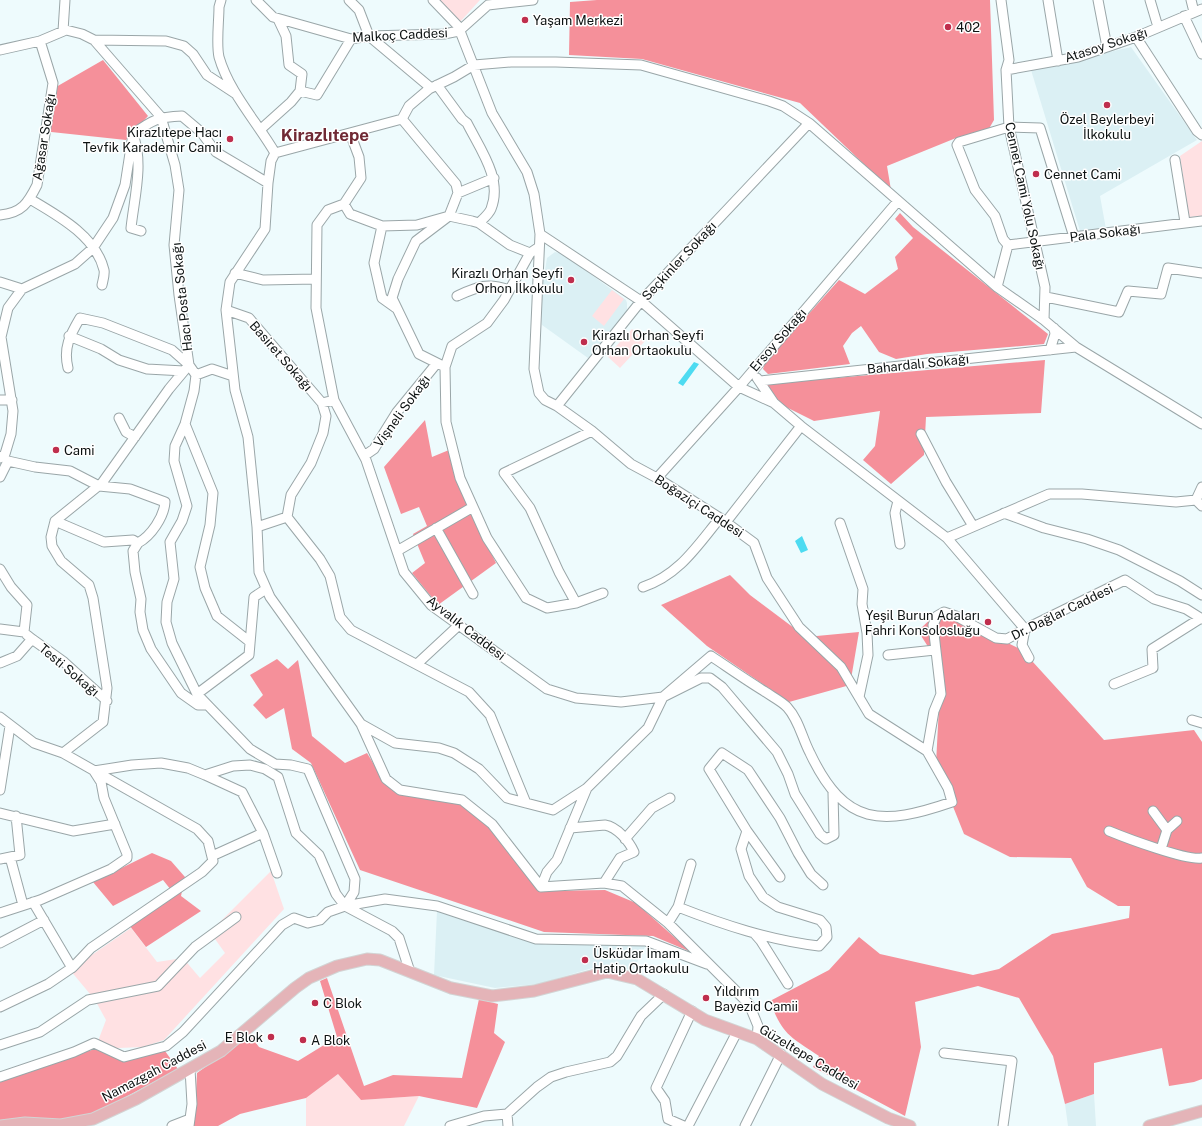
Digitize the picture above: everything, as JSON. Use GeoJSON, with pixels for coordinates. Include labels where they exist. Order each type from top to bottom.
{"type":"FeatureCollection","features":[{"type":"Feature","properties":{"kind":"main road","name":"Namazgah Caddesi"},"geometry":{"type":"LineString","coordinates":[[0,1126],[25,1123],[61,1125],[93,1123],[190,1070],[221,1051],[295,988],[323,971],[353,961],[367,959],[380,960],[451,988],[492,996],[534,991],[606,972],[637,979],[664,994]]}},
{"type":"Feature","properties":{"kind":"main road","name":"Güzeltepe Caddesi"},"geometry":{"type":"LineString","coordinates":[[664,994],[704,1020],[757,1039],[781,1054],[822,1084],[896,1124],[910,1126]]}},
{"type":"Feature","properties":{"kind":"main road"},"geometry":{"type":"LineString","coordinates":[[1149,1126],[1202,1111]]}},
{"type":"Feature","properties":{"kind":"street"},"geometry":{"type":"LineString","coordinates":[[63,31],[64,0]]}},
{"type":"Feature","properties":{"kind":"street"},"geometry":{"type":"LineString","coordinates":[[221,0],[219,7],[219,56],[236,94],[261,129],[275,153]]}},
{"type":"Feature","properties":{"kind":"street","name":"Malkoç Caddesi"},"geometry":{"type":"LineString","coordinates":[[256,0],[273,17],[351,39],[369,36],[444,34],[459,31]]}},
{"type":"Feature","properties":{"kind":"street"},"geometry":{"type":"LineString","coordinates":[[349,0],[359,10],[369,36],[434,86],[467,123],[494,178],[494,194],[491,209],[479,223]]}},
{"type":"Feature","properties":{"kind":"street"},"geometry":{"type":"LineString","coordinates":[[425,0],[454,30],[459,31],[488,6],[533,0]]}},
{"type":"Feature","properties":{"kind":"street","name":"Boğaziçi Caddesi"},"geometry":{"type":"LineString","coordinates":[[433,0],[458,26],[492,113],[527,172],[531,182],[540,234],[534,369],[539,393],[545,400],[558,406],[592,431],[630,464],[657,478],[723,520],[754,543],[766,578],[799,627],[842,667],[869,714],[927,751]]}},
{"type":"Feature","properties":{"kind":"street","name":"Cennet Cami Yolu Sokağı"},"geometry":{"type":"LineString","coordinates":[[1001,0],[1009,60],[1006,70],[1009,127],[1045,287],[1046,297],[1044,320]]}},
{"type":"Feature","properties":{"kind":"street"},"geometry":{"type":"LineString","coordinates":[[1048,0],[1058,61]]}},
{"type":"Feature","properties":{"kind":"street"},"geometry":{"type":"LineString","coordinates":[[1098,0],[1107,47]]}},
{"type":"Feature","properties":{"kind":"street"},"geometry":{"type":"LineString","coordinates":[[1150,0],[1158,27]]}},
{"type":"Feature","properties":{"kind":"street"},"geometry":{"type":"LineString","coordinates":[[1191,0],[1198,10]]}},
{"type":"Feature","properties":{"kind":"street","name":"Atasoy Sokağı"},"geometry":{"type":"LineString","coordinates":[[1006,70],[1078,57],[1136,36],[1198,10]]}},
{"type":"Feature","properties":{"kind":"street"},"geometry":{"type":"LineString","coordinates":[[1184,16],[1202,54]]}},
{"type":"Feature","properties":{"kind":"street"},"geometry":{"type":"LineString","coordinates":[[261,129],[291,102],[300,91],[302,74],[289,65],[286,36],[278,19]]}},
{"type":"Feature","properties":{"kind":"street"},"geometry":{"type":"LineString","coordinates":[[0,50],[40,40],[66,30],[82,34],[94,40],[166,41],[184,46],[193,54],[207,75],[236,94]]}},
{"type":"Feature","properties":{"kind":"street"},"geometry":{"type":"LineString","coordinates":[[1136,36],[1197,131],[1202,135]]}},
{"type":"Feature","properties":{"kind":"street"},"geometry":{"type":"LineString","coordinates":[[300,91],[317,95],[351,39]]}},
{"type":"Feature","properties":{"kind":"street","name":"Ağasar Sokağı"},"geometry":{"type":"LineString","coordinates":[[0,215],[21,210],[30,199],[37,185],[53,83],[40,40]]}},
{"type":"Feature","properties":{"kind":"street","name":"Hacı Posta Sokağı"},"geometry":{"type":"LineString","coordinates":[[94,40],[161,117],[175,165],[179,190],[174,245],[186,368]]}},
{"type":"Feature","properties":{"kind":"street"},"geometry":{"type":"LineString","coordinates":[[541,887],[492,824],[462,800],[400,790],[386,779],[361,724],[270,597],[258,572],[257,527],[248,436],[235,390],[226,310],[230,282],[265,229],[268,183],[271,161],[275,153],[402,119],[409,106],[434,86],[454,77],[474,65],[556,62],[641,65],[769,101],[784,106],[809,123],[997,287],[1044,320],[1076,347],[1202,424]]}},
{"type":"Feature","properties":{"kind":"street"},"geometry":{"type":"LineString","coordinates":[[0,477],[2,459],[11,434],[13,411],[1,337],[8,308],[22,289],[76,264],[93,248],[113,218],[125,185],[133,134],[161,117],[182,116],[201,132],[216,152],[268,183]]}},
{"type":"Feature","properties":{"kind":"street"},"geometry":{"type":"LineString","coordinates":[[402,119],[456,184],[458,193],[449,216],[416,241],[398,279],[392,298],[419,354],[441,365]]}},
{"type":"Feature","properties":{"kind":"street","name":"Seçkinler Sokağı"},"geometry":{"type":"LineString","coordinates":[[558,406],[641,301],[809,123]]}},
{"type":"Feature","properties":{"kind":"street"},"geometry":{"type":"LineString","coordinates":[[997,287],[1008,245],[1003,239],[995,216],[975,190],[957,145],[959,142],[1009,127],[1040,128],[1074,236]]}},
{"type":"Feature","properties":{"kind":"street"},"geometry":{"type":"LineString","coordinates":[[350,133],[359,157],[361,178],[344,204],[350,214],[382,226],[417,225],[449,216],[479,223],[510,245],[530,253]]}},
{"type":"Feature","properties":{"kind":"street"},"geometry":{"type":"LineString","coordinates":[[133,134],[138,147],[131,228],[141,232]]}},
{"type":"Feature","properties":{"kind":"street"},"geometry":{"type":"LineString","coordinates":[[1175,160],[1184,222]]}},
{"type":"Feature","properties":{"kind":"street"},"geometry":{"type":"LineString","coordinates":[[458,193],[494,178]]}},
{"type":"Feature","properties":{"kind":"street"},"geometry":{"type":"LineString","coordinates":[[30,199],[62,219],[93,248],[104,270],[102,285]]}},
{"type":"Feature","properties":{"kind":"street","name":"Ersoy Sokağı"},"geometry":{"type":"LineString","coordinates":[[657,478],[739,388],[898,201]]}},
{"type":"Feature","properties":{"kind":"street","name":"Ayvalık Caddesi"},"geometry":{"type":"LineString","coordinates":[[344,204],[328,210],[317,225],[316,308],[334,400],[364,456],[404,572],[431,605],[547,689],[576,698],[621,702],[663,697]]}},
{"type":"Feature","properties":{"kind":"street","name":"Pala Sokağı"},"geometry":{"type":"LineString","coordinates":[[1008,245],[1184,222],[1202,221]]}},
{"type":"Feature","properties":{"kind":"street"},"geometry":{"type":"LineString","coordinates":[[382,226],[374,263],[382,298],[397,309]]}},
{"type":"Feature","properties":{"kind":"street"},"geometry":{"type":"LineString","coordinates":[[540,234],[641,301],[739,388],[774,403]]}},
{"type":"Feature","properties":{"kind":"street"},"geometry":{"type":"LineString","coordinates":[[539,247],[530,253],[509,290],[486,323],[452,346],[441,365],[446,422],[460,478],[487,538],[526,598],[547,608],[576,603],[603,593]]}},
{"type":"Feature","properties":{"kind":"street"},"geometry":{"type":"LineString","coordinates":[[1046,297],[1119,312],[1128,291],[1161,294],[1168,268],[1202,273]]}},
{"type":"Feature","properties":{"kind":"street"},"geometry":{"type":"LineString","coordinates":[[234,274],[263,280],[316,279]]}},
{"type":"Feature","properties":{"kind":"street"},"geometry":{"type":"LineString","coordinates":[[0,282],[22,289]]}},
{"type":"Feature","properties":{"kind":"street"},"geometry":{"type":"LineString","coordinates":[[457,296],[485,285],[496,285],[509,290]]}},
{"type":"Feature","properties":{"kind":"street","name":"Basiret Sokağı"},"geometry":{"type":"LineString","coordinates":[[226,310],[249,318],[322,403],[334,400]]}},
{"type":"Feature","properties":{"kind":"street"},"geometry":{"type":"LineString","coordinates":[[68,368],[65,350],[69,336],[80,318],[103,323],[172,350],[186,368],[196,375]]}},
{"type":"Feature","properties":{"kind":"street"},"geometry":{"type":"LineString","coordinates":[[1050,350],[1055,334],[1054,328]]}},
{"type":"Feature","properties":{"kind":"street"},"geometry":{"type":"LineString","coordinates":[[69,336],[101,349],[120,360],[147,369],[186,368]]}},
{"type":"Feature","properties":{"kind":"street","name":"Bahardalı Sokağı"},"geometry":{"type":"LineString","coordinates":[[760,381],[1076,347]]}},
{"type":"Feature","properties":{"kind":"street","name":"Vişneli Sokağı"},"geometry":{"type":"LineString","coordinates":[[364,456],[374,449],[397,412],[441,365]]}},
{"type":"Feature","properties":{"kind":"street"},"geometry":{"type":"LineString","coordinates":[[63,753],[103,722],[107,701],[107,688],[93,598],[89,585],[61,561],[52,546],[51,537],[56,521],[99,486],[186,368]]}},
{"type":"Feature","properties":{"kind":"street"},"geometry":{"type":"LineString","coordinates":[[196,375],[212,370],[233,376]]}},
{"type":"Feature","properties":{"kind":"street"},"geometry":{"type":"LineString","coordinates":[[751,373],[760,381],[774,403],[800,426],[948,538],[1025,629],[1022,645],[1029,658]]}},
{"type":"Feature","properties":{"kind":"street"},"geometry":{"type":"LineString","coordinates":[[196,375],[194,391],[185,424],[175,446],[174,461],[187,506],[182,521],[170,542],[174,579],[167,602],[166,622],[172,643],[197,694],[250,749],[268,765],[278,777],[296,833],[319,856],[336,894],[344,906],[392,931],[399,938],[410,972]]}},
{"type":"Feature","properties":{"kind":"street"},"geometry":{"type":"LineString","coordinates":[[0,400],[12,400]]}},
{"type":"Feature","properties":{"kind":"street"},"geometry":{"type":"LineString","coordinates":[[322,403],[326,416],[324,433],[312,463],[291,495],[287,517],[320,559],[330,576],[340,617],[351,630],[468,692],[490,715],[526,803]]}},
{"type":"Feature","properties":{"kind":"street"},"geometry":{"type":"LineString","coordinates":[[119,418],[126,432],[135,437]]}},
{"type":"Feature","properties":{"kind":"street"},"geometry":{"type":"LineString","coordinates":[[185,424],[213,493],[210,525],[200,567],[205,588],[217,616],[250,642]]}},
{"type":"Feature","properties":{"kind":"street"},"geometry":{"type":"LineString","coordinates":[[643,587],[658,581],[673,572],[682,564],[723,520],[800,426]]}},
{"type":"Feature","properties":{"kind":"street"},"geometry":{"type":"LineString","coordinates":[[576,603],[559,572],[530,508],[504,473],[592,431]]}},
{"type":"Feature","properties":{"kind":"street"},"geometry":{"type":"LineString","coordinates":[[921,434],[946,482],[973,526]]}},
{"type":"Feature","properties":{"kind":"street"},"geometry":{"type":"LineString","coordinates":[[2,459],[35,467],[70,471],[99,486],[130,490],[165,502],[164,512],[145,540],[138,543],[132,551],[134,572],[141,599],[140,612],[143,630],[158,660],[182,693],[198,705],[207,705]]}},
{"type":"Feature","properties":{"kind":"street"},"geometry":{"type":"LineString","coordinates":[[948,538],[1049,494],[1082,494],[1199,503],[1202,487]]}},
{"type":"Feature","properties":{"kind":"street"},"geometry":{"type":"LineString","coordinates":[[898,501],[895,513],[900,544]]}},
{"type":"Feature","properties":{"kind":"street"},"geometry":{"type":"LineString","coordinates":[[397,551],[473,507]]}},
{"type":"Feature","properties":{"kind":"street"},"geometry":{"type":"LineString","coordinates":[[1004,513],[1044,528],[1086,539],[1119,550],[1180,581],[1202,595]]}},
{"type":"Feature","properties":{"kind":"street"},"geometry":{"type":"LineString","coordinates":[[257,527],[287,517]]}},
{"type":"Feature","properties":{"kind":"street"},"geometry":{"type":"LineString","coordinates":[[56,521],[104,542],[133,540],[138,543]]}},
{"type":"Feature","properties":{"kind":"street"},"geometry":{"type":"LineString","coordinates":[[840,523],[863,589],[862,604],[868,633],[868,656],[859,697]]}},
{"type":"Feature","properties":{"kind":"street"},"geometry":{"type":"LineString","coordinates":[[436,528],[473,594]]}},
{"type":"Feature","properties":{"kind":"street"},"geometry":{"type":"LineString","coordinates":[[0,569],[12,587],[27,605],[24,632],[0,629]]}},
{"type":"Feature","properties":{"kind":"street","name":"Dr. Dağlar Caddesi"},"geometry":{"type":"LineString","coordinates":[[927,751],[934,711],[941,694],[933,625],[937,616],[944,612],[956,616],[996,638],[1007,639],[1125,580],[1154,599],[1186,609],[1202,619]]}},
{"type":"Feature","properties":{"kind":"street"},"geometry":{"type":"LineString","coordinates":[[197,694],[249,655],[254,597],[266,589]]}},
{"type":"Feature","properties":{"kind":"street"},"geometry":{"type":"LineString","coordinates":[[1114,684],[1153,668],[1152,649],[1202,619]]}},
{"type":"Feature","properties":{"kind":"street"},"geometry":{"type":"LineString","coordinates":[[417,664],[459,625]]}},
{"type":"Feature","properties":{"kind":"street","name":"Testi Sokağı"},"geometry":{"type":"LineString","coordinates":[[24,632],[64,662],[107,701]]}},
{"type":"Feature","properties":{"kind":"street"},"geometry":{"type":"LineString","coordinates":[[0,663],[17,656],[32,639]]}},
{"type":"Feature","properties":{"kind":"street"},"geometry":{"type":"LineString","coordinates":[[888,655],[935,650]]}},
{"type":"Feature","properties":{"kind":"street"},"geometry":{"type":"LineString","coordinates":[[361,724],[395,743],[439,748],[454,753],[480,769],[507,798],[553,810],[587,788],[648,728],[663,697],[711,656],[786,707],[796,721],[810,754],[833,793],[858,812],[874,817],[888,818],[924,812],[952,802],[948,788],[927,751]]}},
{"type":"Feature","properties":{"kind":"street"},"geometry":{"type":"LineString","coordinates":[[663,697],[700,678],[710,678],[722,687],[777,752],[788,774],[795,794],[820,834],[826,840],[834,835],[835,829],[833,793]]}},
{"type":"Feature","properties":{"kind":"street"},"geometry":{"type":"LineString","coordinates":[[0,717],[34,743],[63,753],[197,829],[208,841],[213,861],[202,872],[91,948],[72,968],[48,984],[0,1007]]}},
{"type":"Feature","properties":{"kind":"street"},"geometry":{"type":"LineString","coordinates":[[1192,720],[1202,723]]}},
{"type":"Feature","properties":{"kind":"street"},"geometry":{"type":"LineString","coordinates":[[0,790],[10,726]]}},
{"type":"Feature","properties":{"kind":"street"},"geometry":{"type":"LineString","coordinates":[[780,877],[747,831],[709,769],[722,753],[748,770],[780,818],[798,853],[811,874],[823,885]]}},
{"type":"Feature","properties":{"kind":"street"},"geometry":{"type":"LineString","coordinates":[[94,771],[132,765],[161,763],[188,768],[242,792],[263,833],[277,873]]}},
{"type":"Feature","properties":{"kind":"street"},"geometry":{"type":"LineString","coordinates":[[205,775],[233,766],[250,765],[291,765],[308,769],[355,879],[354,892],[344,906]]}},
{"type":"Feature","properties":{"kind":"street"},"geometry":{"type":"LineString","coordinates":[[0,913],[33,902],[112,869],[127,858],[127,854],[104,798],[101,782],[94,771]]}},
{"type":"Feature","properties":{"kind":"street"},"geometry":{"type":"LineString","coordinates":[[541,887],[547,872],[557,860],[587,788]]}},
{"type":"Feature","properties":{"kind":"street"},"geometry":{"type":"LineString","coordinates":[[625,839],[652,808],[670,798]]}},
{"type":"Feature","properties":{"kind":"street"},"geometry":{"type":"LineString","coordinates":[[1153,811],[1167,830]]}},
{"type":"Feature","properties":{"kind":"street"},"geometry":{"type":"LineString","coordinates":[[0,813],[73,831],[115,824]]}},
{"type":"Feature","properties":{"kind":"street"},"geometry":{"type":"LineString","coordinates":[[0,859],[20,855],[16,816]]}},
{"type":"Feature","properties":{"kind":"street"},"geometry":{"type":"LineString","coordinates":[[1161,849],[1167,830],[1177,821]]}},
{"type":"Feature","properties":{"kind":"street"},"geometry":{"type":"LineString","coordinates":[[570,828],[605,825],[611,826],[630,843],[634,852],[620,858],[604,883]]}},
{"type":"Feature","properties":{"kind":"street"},"geometry":{"type":"LineString","coordinates":[[678,907],[714,921],[754,933],[792,942],[819,946],[827,937],[826,927],[820,920],[778,907],[763,897],[749,876],[742,849],[747,831]]}},
{"type":"Feature","properties":{"kind":"street"},"geometry":{"type":"LineString","coordinates":[[1109,831],[1161,849],[1189,857],[1202,858]]}},
{"type":"Feature","properties":{"kind":"street"},"geometry":{"type":"LineString","coordinates":[[212,856],[263,833]]}},
{"type":"Feature","properties":{"kind":"street"},"geometry":{"type":"LineString","coordinates":[[10,857],[23,905]]}},
{"type":"Feature","properties":{"kind":"street"},"geometry":{"type":"LineString","coordinates":[[668,923],[678,907],[691,864]]}},
{"type":"Feature","properties":{"kind":"street"},"geometry":{"type":"LineString","coordinates":[[541,887],[604,883],[622,886],[668,923],[749,1004],[758,1026],[757,1039]]}},
{"type":"Feature","properties":{"kind":"street"},"geometry":{"type":"LineString","coordinates":[[0,1077],[74,1052],[94,1043],[124,1057],[166,1046],[183,1032],[282,925],[294,918],[308,923],[320,920],[328,912],[344,906],[385,898],[437,906],[536,940],[646,941],[712,966]]}},
{"type":"Feature","properties":{"kind":"street"},"geometry":{"type":"LineString","coordinates":[[33,902],[72,968]]}},
{"type":"Feature","properties":{"kind":"street"},"geometry":{"type":"LineString","coordinates":[[0,1045],[40,1032],[88,1000],[158,986],[195,947],[236,917]]}},
{"type":"Feature","properties":{"kind":"street"},"geometry":{"type":"LineString","coordinates":[[0,942],[44,920]]}},
{"type":"Feature","properties":{"kind":"street"},"geometry":{"type":"LineString","coordinates":[[754,933],[761,941],[788,984]]}},
{"type":"Feature","properties":{"kind":"street"},"geometry":{"type":"LineString","coordinates":[[450,1126],[484,1116],[508,1114],[537,1087],[551,1077],[566,1072],[605,1064],[614,1059],[641,1016],[664,994]]}},
{"type":"Feature","properties":{"kind":"street"},"geometry":{"type":"LineString","coordinates":[[684,1126],[668,1119],[665,1101],[656,1088],[692,1011]]}},
{"type":"Feature","properties":{"kind":"street"},"geometry":{"type":"LineString","coordinates":[[688,1126],[737,1032]]}},
{"type":"Feature","properties":{"kind":"street"},"geometry":{"type":"LineString","coordinates":[[745,1126],[781,1054]]}},
{"type":"Feature","properties":{"kind":"street"},"geometry":{"type":"LineString","coordinates":[[944,1054],[1012,1061],[1003,1126]]}},
{"type":"Feature","properties":{"kind":"street"},"geometry":{"type":"LineString","coordinates":[[172,1126],[189,1123],[192,1104],[190,1070]]}},
{"type":"Feature","properties":{"kind":"street"},"geometry":{"type":"LineString","coordinates":[[508,1114],[508,1126]]}},
{"type":"Feature","properties":{"kind":"shaded area"},"geometry":{"type":"Polygon","coordinates":[[[437,0],[480,0],[459,23],[437,0]]]}},
{"type":"Feature","properties":{"kind":"shaded area"},"geometry":{"type":"Polygon","coordinates":[[[597,0],[990,0],[994,120],[987,132],[956,138],[887,166],[891,190],[800,103],[642,59],[569,55],[570,2],[597,0]]]}},
{"type":"Feature","properties":{"kind":"shaded area","name":"Özel Beylerbeyi İlkokulu"},"geometry":{"type":"Polygon","coordinates":[[[1131,47],[1197,140],[1100,196],[1106,229],[1080,231],[1031,70],[1131,47]]]}},
{"type":"Feature","properties":{"kind":"shaded area"},"geometry":{"type":"Polygon","coordinates":[[[103,60],[148,116],[126,140],[42,131],[56,87],[103,60]]]}},
{"type":"Feature","properties":{"kind":"shaded area"},"geometry":{"type":"Polygon","coordinates":[[[1202,141],[1202,216],[1189,217],[1180,156],[1202,141]]]}},
{"type":"Feature","properties":{"kind":"shaded area"},"geometry":{"type":"Polygon","coordinates":[[[900,213],[913,227],[1048,334],[1044,344],[927,354],[896,359],[879,352],[861,326],[852,333],[843,346],[850,364],[768,374],[763,369],[765,363],[839,280],[865,294],[898,269],[895,257],[913,238],[895,219],[900,213]]]}},
{"type":"Feature","properties":{"kind":"shaded area"},"geometry":{"type":"Polygon","coordinates":[[[555,252],[563,254],[626,300],[627,303],[627,315],[588,358],[542,325],[541,294],[547,258],[555,252]]]}},
{"type":"Feature","properties":{"kind":"shaded area"},"geometry":{"type":"Polygon","coordinates":[[[612,290],[624,299],[604,326],[592,316],[612,290]]]}},
{"type":"Feature","properties":{"kind":"shaded area"},"geometry":{"type":"Polygon","coordinates":[[[632,329],[645,341],[620,368],[607,356],[632,329]]]}},
{"type":"Feature","properties":{"kind":"shaded area"},"geometry":{"type":"Polygon","coordinates":[[[1045,360],[1041,413],[926,417],[924,455],[891,484],[863,460],[875,446],[880,411],[814,421],[780,404],[765,384],[1045,360]]]}},
{"type":"Feature","properties":{"kind":"shaded area"},"geometry":{"type":"Polygon","coordinates":[[[425,420],[432,457],[449,450],[473,516],[496,563],[438,605],[412,573],[425,563],[413,534],[427,526],[419,507],[401,514],[384,467],[425,420]]]}},
{"type":"Feature","properties":{"kind":"shaded area"},"geometry":{"type":"Polygon","coordinates":[[[730,575],[750,595],[806,637],[859,632],[850,685],[789,702],[707,646],[661,605],[730,575]]]}},
{"type":"Feature","properties":{"kind":"shaded area"},"geometry":{"type":"Polygon","coordinates":[[[940,610],[1022,650],[1104,740],[1194,730],[1202,742],[1202,1079],[1194,1082],[1169,1086],[1162,1048],[1094,1063],[1094,1094],[1065,1104],[1053,1056],[1019,998],[978,986],[915,1002],[921,1047],[905,1116],[813,1067],[819,1056],[788,1034],[779,1021],[770,1001],[829,970],[859,937],[880,954],[973,975],[999,969],[1052,934],[1129,918],[1130,906],[1118,906],[1087,887],[1071,858],[1010,857],[964,834],[936,764],[941,667],[918,631],[940,610]]]}},
{"type":"Feature","properties":{"kind":"shaded area"},"geometry":{"type":"Polygon","coordinates":[[[277,659],[288,669],[298,660],[312,736],[345,763],[367,753],[384,781],[395,792],[460,804],[489,826],[541,891],[605,890],[636,903],[691,952],[653,936],[544,932],[360,870],[311,763],[292,749],[284,708],[266,719],[253,705],[263,695],[250,675],[277,659]]]}},
{"type":"Feature","properties":{"kind":"shaded area"},"geometry":{"type":"Polygon","coordinates":[[[152,853],[171,861],[185,877],[181,896],[201,911],[146,947],[126,921],[171,890],[163,880],[113,906],[93,882],[152,853]]]}},
{"type":"Feature","properties":{"kind":"shaded area"},"geometry":{"type":"Polygon","coordinates":[[[271,871],[284,909],[164,1040],[143,1047],[95,1049],[106,1020],[95,1000],[70,970],[131,928],[157,962],[183,958],[200,978],[225,953],[210,932],[271,871]]]}},
{"type":"Feature","properties":{"kind":"shaded area"},"geometry":{"type":"Polygon","coordinates":[[[437,911],[545,945],[646,945],[633,970],[603,965],[538,984],[495,988],[434,975],[437,911]]]}},
{"type":"Feature","properties":{"kind":"shaded area"},"geometry":{"type":"Polygon","coordinates":[[[327,978],[364,1086],[393,1075],[462,1078],[479,999],[498,1004],[494,1033],[505,1042],[477,1108],[419,1096],[361,1100],[338,1074],[306,1098],[240,1114],[218,1126],[192,1126],[195,1113],[197,1073],[250,1035],[259,1047],[298,1061],[337,1037],[320,981],[327,978]]]}},
{"type":"Feature","properties":{"kind":"shaded area"},"geometry":{"type":"Polygon","coordinates":[[[95,1049],[124,1060],[165,1051],[178,1069],[92,1115],[60,1120],[32,1118],[0,1122],[0,1078],[95,1049]]]}},
{"type":"Feature","properties":{"kind":"shaded area"},"geometry":{"type":"Polygon","coordinates":[[[338,1074],[361,1100],[419,1096],[404,1126],[306,1126],[306,1098],[338,1074]]]}},
{"type":"Feature","properties":{"kind":"shaded area"},"geometry":{"type":"Polygon","coordinates":[[[1094,1094],[1096,1126],[1068,1126],[1065,1104],[1094,1094]]]}},
{"type":"Feature","properties":{"kind":"water"},"geometry":{"type":"Polygon","coordinates":[[[694,362],[699,364],[683,386],[678,383],[694,362]]]}},
{"type":"Feature","properties":{"kind":"water"},"geometry":{"type":"Polygon","coordinates":[[[802,536],[808,550],[801,553],[795,541],[802,536]]]}},
{"type":"Feature","properties":{"kind":"place","name":"Yaşam Merkezi"},"geometry":{"type":"Point","coordinates":[525,20]}},
{"type":"Feature","properties":{"kind":"place","name":"402"},"geometry":{"type":"Point","coordinates":[948,27]}},
{"type":"Feature","properties":{"kind":"place","name":"Özel Beylerbeyi İlkokulu"},"geometry":{"type":"Point","coordinates":[1107,105]}},
{"type":"Feature","properties":{"kind":"place","name":"Kirazlıtepe Hacı Tevfik Karademir Camii"},"geometry":{"type":"Point","coordinates":[230,139]}},
{"type":"Feature","properties":{"kind":"place","name":"Cennet Cami"},"geometry":{"type":"Point","coordinates":[1036,174]}},
{"type":"Feature","properties":{"kind":"place","name":"Kirazlı Orhan Seyfi Orhon İlkokulu"},"geometry":{"type":"Point","coordinates":[571,280]}},
{"type":"Feature","properties":{"kind":"place","name":"Kirazlı Orhan Seyfi Orhan Ortaokulu"},"geometry":{"type":"Point","coordinates":[584,342]}},
{"type":"Feature","properties":{"kind":"place","name":"Cami"},"geometry":{"type":"Point","coordinates":[56,450]}},
{"type":"Feature","properties":{"kind":"place","name":"Yeşil Burun Adaları Fahri Konsolosluğu"},"geometry":{"type":"Point","coordinates":[988,622]}},
{"type":"Feature","properties":{"kind":"place","name":"Üsküdar İmam Hatip Ortaokulu"},"geometry":{"type":"Point","coordinates":[585,960]}},
{"type":"Feature","properties":{"kind":"place","name":"Yıldırım Bayezid Camii"},"geometry":{"type":"Point","coordinates":[706,998]}},
{"type":"Feature","properties":{"kind":"place","name":"C Blok"},"geometry":{"type":"Point","coordinates":[315,1003]}},
{"type":"Feature","properties":{"kind":"place","name":"E Blok"},"geometry":{"type":"Point","coordinates":[271,1037]}},
{"type":"Feature","properties":{"kind":"place","name":"A Blok"},"geometry":{"type":"Point","coordinates":[303,1040]}},
{"type":"Feature","properties":{"kind":"district","name":"Kirazlıtepe"},"geometry":{"type":"Point","coordinates":[325,135]}}]}
